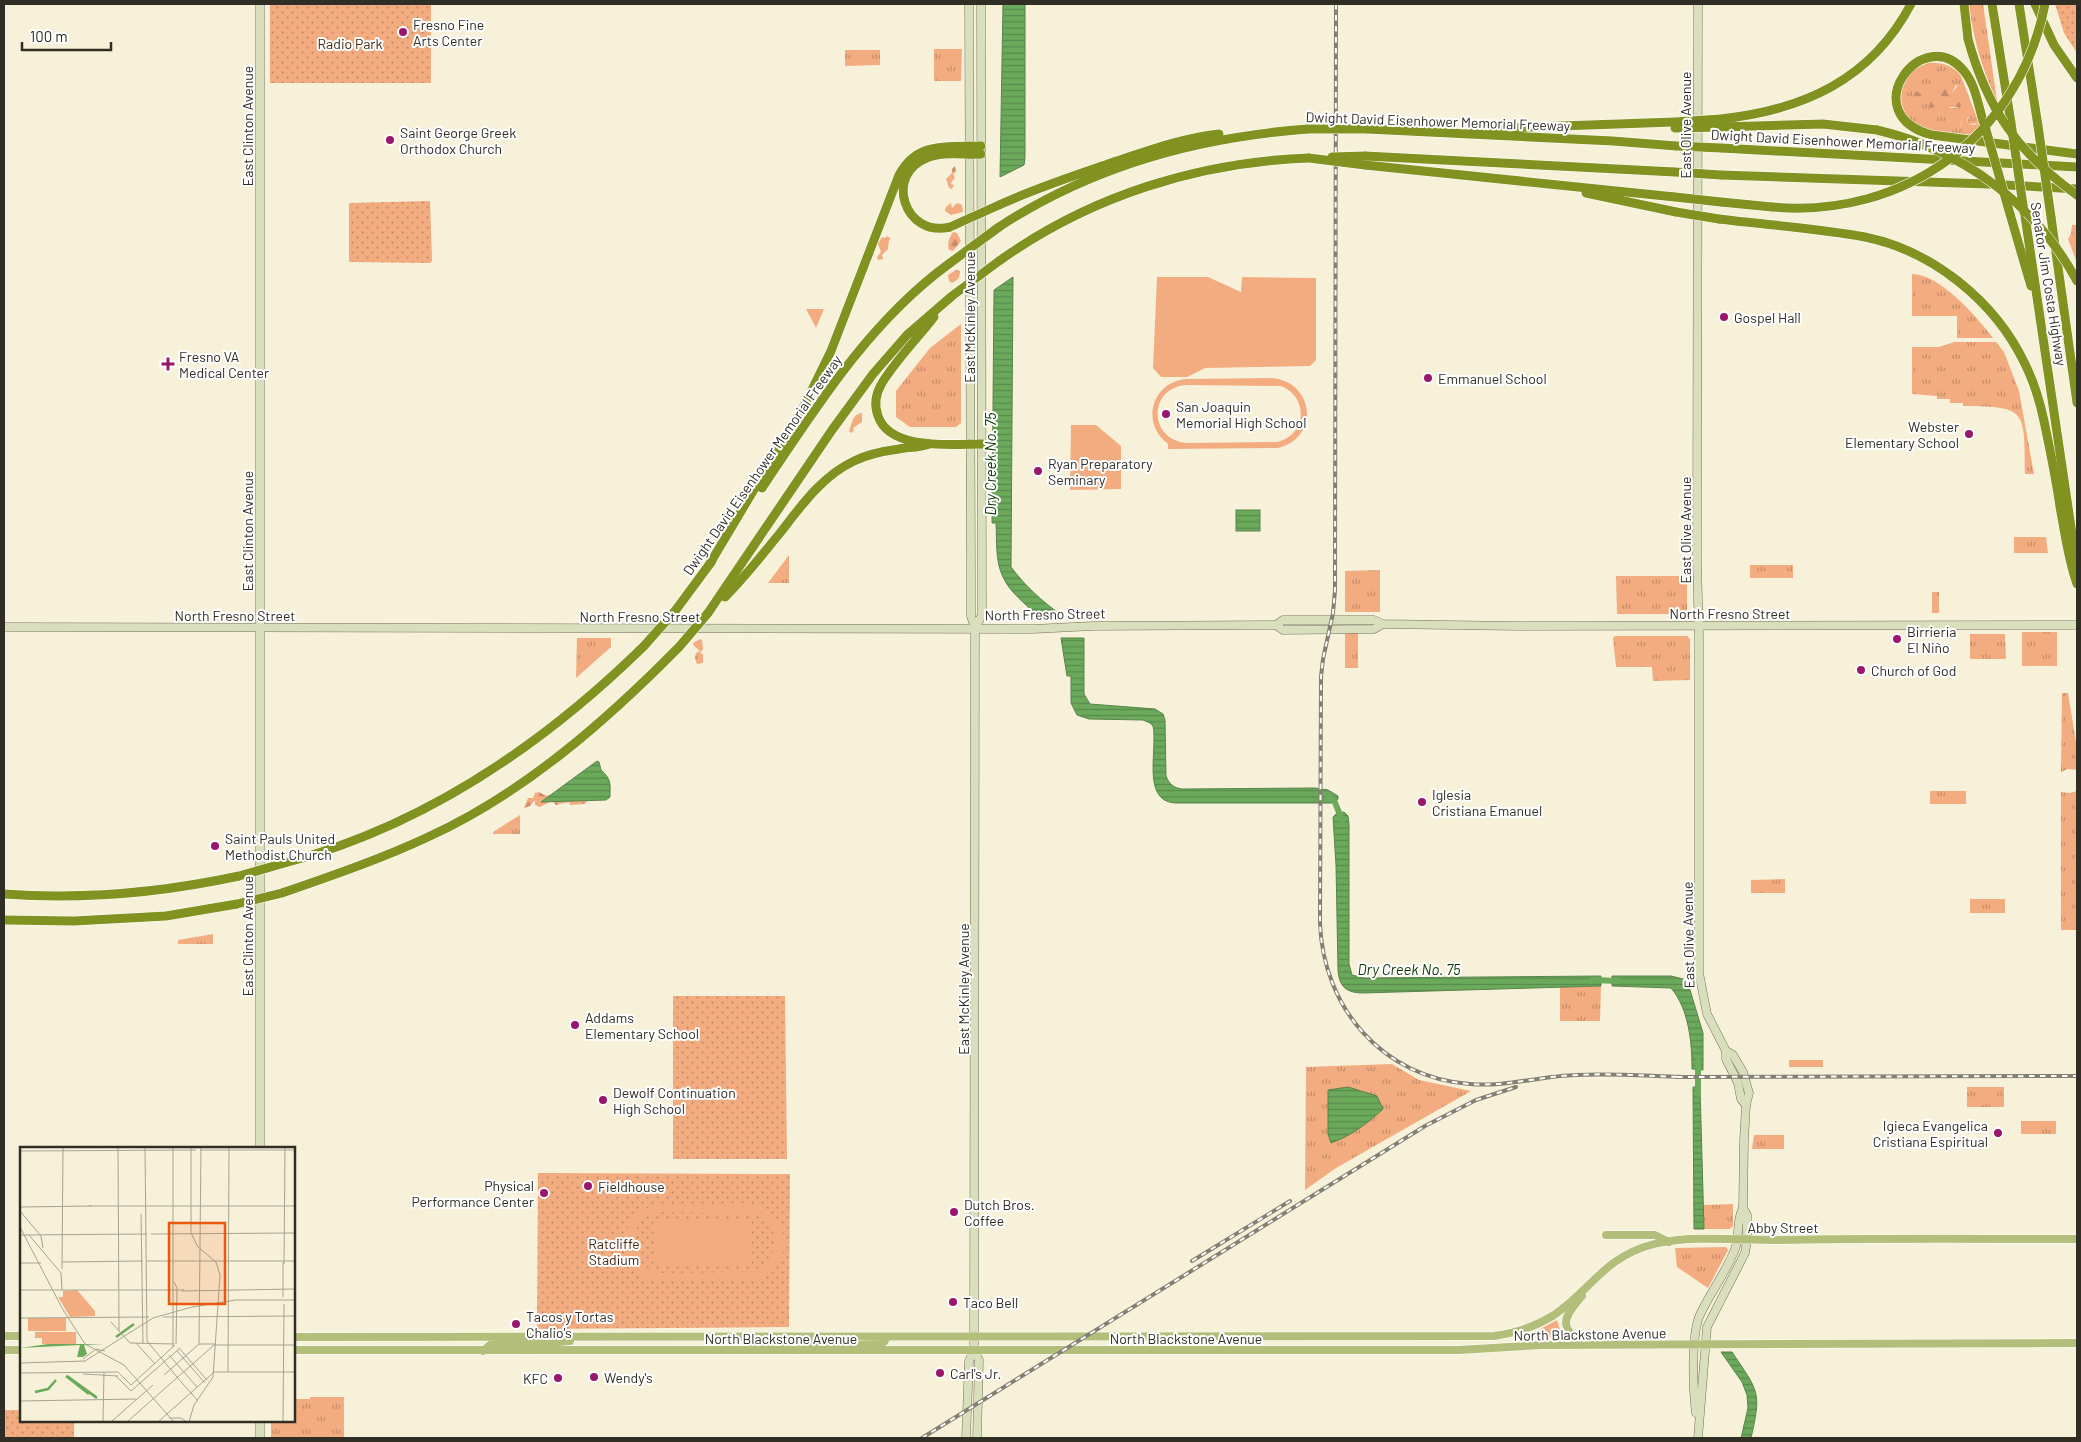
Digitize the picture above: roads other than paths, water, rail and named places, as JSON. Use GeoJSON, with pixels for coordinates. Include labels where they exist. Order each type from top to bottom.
{"type":"FeatureCollection","features":[{"type":"Feature","properties":{"kind":"highway"},"geometry":{"type":"LineString","coordinates":[[1721,123],[1791,106],[1838,83],[1859,68],[1878,50],[1911,4]]}},
{"type":"Feature","properties":{"kind":"highway"},"geometry":{"type":"LineString","coordinates":[[1964,4],[1968,38],[1982,81],[2002,121],[2016,141],[2035,162],[2077,195]]}},
{"type":"Feature","properties":{"kind":"highway","name":"Senator Jim Costa Highway"},"geometry":{"type":"LineString","coordinates":[[1992,4],[2077,568]]}},
{"type":"Feature","properties":{"kind":"highway","name":"Senator Jim Costa Highway"},"geometry":{"type":"LineString","coordinates":[[2019,4],[2077,403]]}},
{"type":"Feature","properties":{"kind":"highway"},"geometry":{"type":"LineString","coordinates":[[2035,4],[2054,45],[2077,78]]}},
{"type":"Feature","properties":{"kind":"highway"},"geometry":{"type":"LineString","coordinates":[[1365,161],[1532,183],[1772,207],[1806,209],[1831,207],[1874,198],[1916,181],[1951,158],[1988,123],[2008,96],[2033,48],[2045,4]]}},
{"type":"Feature","properties":{"kind":"highway"},"geometry":{"type":"LineString","coordinates":[[2041,323],[2010,214],[1983,121],[1969,78],[1952,61],[1937,57],[1926,58],[1910,66],[1902,76],[1897,89],[1897,104],[1903,117],[1917,130],[1932,134],[2077,154]]}},
{"type":"Feature","properties":{"kind":"highway"},"geometry":{"type":"LineString","coordinates":[[1401,131],[1721,123],[1823,124],[1877,130],[1942,152],[1992,182],[2017,203],[2041,229],[2062,256],[2077,281]]}},
{"type":"Feature","properties":{"kind":"highway","name":"Dwight David Eisenhower Memorial Freeway"},"geometry":{"type":"LineString","coordinates":[[4,894],[89,897],[184,888],[239,876],[305,858],[384,829],[424,810],[463,788],[541,735],[607,681],[644,646],[676,611],[834,382],[881,326],[918,290],[950,263],[999,227],[1064,190],[1140,160],[1178,148],[1267,132],[1308,128],[1367,129],[1613,141],[2077,167]]}},
{"type":"Feature","properties":{"kind":"highway"},"geometry":{"type":"LineString","coordinates":[[969,150],[927,158],[912,168],[904,184],[905,204],[916,219],[932,228],[950,227],[1064,178],[1151,150],[1192,138],[1267,132]]}},
{"type":"Feature","properties":{"kind":"highway"},"geometry":{"type":"LineString","coordinates":[[709,565],[805,404],[831,351],[872,241],[906,162],[918,153],[928,149],[981,150]]}},
{"type":"Feature","properties":{"kind":"highway"},"geometry":{"type":"LineString","coordinates":[[708,613],[832,430],[873,374],[907,335],[952,296],[999,260],[1032,238],[1066,218],[1154,183],[1229,165],[1279,159],[1309,158],[2077,189]]}},
{"type":"Feature","properties":{"kind":"highway"},"geometry":{"type":"LineString","coordinates":[[1532,183],[1719,219],[1858,236],[1886,243],[1922,258],[1960,282],[1981,302],[2018,349],[2032,381],[2049,446],[2070,565],[2077,584]]}},
{"type":"Feature","properties":{"kind":"highway"},"geometry":{"type":"LineString","coordinates":[[952,296],[886,376],[876,398],[877,413],[886,429],[904,439],[929,444],[982,444]]}},
{"type":"Feature","properties":{"kind":"highway"},"geometry":{"type":"LineString","coordinates":[[4,920],[74,921],[166,916],[237,904],[282,893],[392,853],[428,837],[484,807],[542,768],[627,700],[679,648],[708,613],[737,584],[810,495],[835,473],[856,460],[869,455],[921,447],[929,444]]}},
{"type":"Feature","properties":{"kind":"main road","name":"East Clinton Avenue"},"geometry":{"type":"LineString","coordinates":[[260,4],[260,1147]]}},
{"type":"Feature","properties":{"kind":"main road","name":"East McKinley Avenue"},"geometry":{"type":"LineString","coordinates":[[968,1438],[966,1428],[969,1361],[974,1350],[975,1337],[975,628],[971,616],[969,4]]}},
{"type":"Feature","properties":{"kind":"main road","name":"East McKinley Avenue"},"geometry":{"type":"LineString","coordinates":[[975,628],[982,615],[981,4]]}},
{"type":"Feature","properties":{"kind":"main road","name":"East Olive Avenue"},"geometry":{"type":"LineString","coordinates":[[1698,4],[1698,973],[1707,1014],[1726,1051],[1733,1054],[1745,1077],[1749,1097],[1746,1105],[1743,1208],[1739,1215],[1737,1240],[1732,1256],[1700,1317],[1695,1345],[1694,1387],[1698,1424]]}},
{"type":"Feature","properties":{"kind":"main road"},"geometry":{"type":"LineString","coordinates":[[969,29],[974,50],[974,73],[981,78]]}},
{"type":"Feature","properties":{"kind":"main road","name":"North Fresno Street"},"geometry":{"type":"LineString","coordinates":[[1279,628],[1330,627],[1336,624],[1338,619],[1374,620],[1383,624],[1516,626],[2077,625]]}},
{"type":"Feature","properties":{"kind":"main road","name":"North Fresno Street"},"geometry":{"type":"LineString","coordinates":[[4,627],[1066,627],[1374,629],[1383,624]]}},
{"type":"Feature","properties":{"kind":"main road","name":"East Olive Avenue"},"geometry":{"type":"LineString","coordinates":[[1698,1438],[1710,1318],[1742,1258],[1747,1240],[1747,1215],[1743,1208]]}},
{"type":"Feature","properties":{"kind":"main road"},"geometry":{"type":"LineString","coordinates":[[1606,1235],[1655,1235],[1669,1242]]}},
{"type":"Feature","properties":{"kind":"main road","name":"Abby Street"},"geometry":{"type":"LineString","coordinates":[[1517,1332],[1534,1326],[1554,1315],[1606,1267],[1638,1250],[1669,1242],[2077,1239]]}},
{"type":"Feature","properties":{"kind":"main road"},"geometry":{"type":"LineString","coordinates":[[1587,1345],[1569,1333],[1566,1322],[1577,1302],[1606,1267]]}},
{"type":"Feature","properties":{"kind":"main road","name":"North Blackstone Avenue"},"geometry":{"type":"LineString","coordinates":[[295,1337],[1470,1337],[1517,1332]]}},
{"type":"Feature","properties":{"kind":"main road"},"geometry":{"type":"LineString","coordinates":[[4,1336],[20,1336]]}},
{"type":"Feature","properties":{"kind":"main road"},"geometry":{"type":"LineString","coordinates":[[483,1351],[490,1345],[525,1342],[528,1337]]}},
{"type":"Feature","properties":{"kind":"main road"},"geometry":{"type":"LineString","coordinates":[[528,1350],[531,1345],[535,1344],[559,1343],[592,1337]]}},
{"type":"Feature","properties":{"kind":"main road"},"geometry":{"type":"LineString","coordinates":[[750,1350],[765,1344],[788,1344],[797,1337]]}},
{"type":"Feature","properties":{"kind":"main road"},"geometry":{"type":"LineString","coordinates":[[797,1350],[802,1344],[831,1343],[866,1337]]}},
{"type":"Feature","properties":{"kind":"main road"},"geometry":{"type":"LineString","coordinates":[[815,1350],[880,1344],[887,1337]]}},
{"type":"Feature","properties":{"kind":"main road","name":"North Blackstone Avenue"},"geometry":{"type":"LineString","coordinates":[[295,1350],[1459,1350],[1587,1345],[2077,1343]]}},
{"type":"Feature","properties":{"kind":"main road"},"geometry":{"type":"LineString","coordinates":[[4,1350],[20,1350]]}},
{"type":"Feature","properties":{"kind":"main road","name":"East McKinley Avenue"},"geometry":{"type":"LineString","coordinates":[[974,1350],[979,1360],[977,1438]]}},
{"type":"Feature","properties":{"kind":"main road"},"geometry":{"type":"LineString","coordinates":[[260,1422],[260,1438]]}},
{"type":"Feature","properties":{"kind":"waterway","name":"Dry Creek No. 75"},"geometry":{"type":"LineString","coordinates":[[1328,798],[1334,800],[1342,820]]}},
{"type":"Feature","properties":{"kind":"waterway","name":"Dry Creek No. 75"},"geometry":{"type":"LineString","coordinates":[[1593,980],[1618,981]]}},
{"type":"Feature","properties":{"kind":"waterway","name":"Dry Creek No. 75"},"geometry":{"type":"LineString","coordinates":[[1698,1061],[1698,1094]]}},
{"type":"Feature","properties":{"kind":"railway"},"geometry":{"type":"LineString","coordinates":[[1336,4],[1335,590],[1333,613],[1321,677],[1320,923],[1324,954],[1332,983],[1346,1010],[1364,1033],[1385,1053],[1410,1068],[1439,1079],[1483,1085],[1589,1074],[1682,1077]]}},
{"type":"Feature","properties":{"kind":"railway"},"geometry":{"type":"LineString","coordinates":[[1677,1077],[2077,1076]]}},
{"type":"Feature","properties":{"kind":"railway"},"geometry":{"type":"LineString","coordinates":[[922,1438],[1425,1126],[1476,1100],[1516,1087]]}},
{"type":"Feature","properties":{"kind":"railway"},"geometry":{"type":"LineString","coordinates":[[1192,1261],[1290,1201]]}},
{"type":"Feature","properties":{"kind":"place","name":"Fresno Fine Arts Center"},"geometry":{"type":"Point","coordinates":[403,32]}},
{"type":"Feature","properties":{"kind":"place","name":"Saint George Greek Orthodox Church"},"geometry":{"type":"Point","coordinates":[390,140]}},
{"type":"Feature","properties":{"kind":"place","name":"Gospel Hall"},"geometry":{"type":"Point","coordinates":[1724,317]}},
{"type":"Feature","properties":{"kind":"place","name":"Fresno VA Medical Center"},"geometry":{"type":"Point","coordinates":[168,364]}},
{"type":"Feature","properties":{"kind":"place","name":"Emmanuel School"},"geometry":{"type":"Point","coordinates":[1428,378]}},
{"type":"Feature","properties":{"kind":"place","name":"San Joaquin Memorial High School"},"geometry":{"type":"Point","coordinates":[1166,414]}},
{"type":"Feature","properties":{"kind":"place","name":"Webster Elementary School"},"geometry":{"type":"Point","coordinates":[1969,434]}},
{"type":"Feature","properties":{"kind":"place","name":"Ryan Preparatory Seminary"},"geometry":{"type":"Point","coordinates":[1038,471]}},
{"type":"Feature","properties":{"kind":"place","name":"Birrieria El Niño"},"geometry":{"type":"Point","coordinates":[1897,639]}},
{"type":"Feature","properties":{"kind":"place","name":"Church of God"},"geometry":{"type":"Point","coordinates":[1861,670]}},
{"type":"Feature","properties":{"kind":"place","name":"Iglesia Cristiana Emanuel"},"geometry":{"type":"Point","coordinates":[1422,802]}},
{"type":"Feature","properties":{"kind":"place","name":"Saint Pauls United Methodist Church"},"geometry":{"type":"Point","coordinates":[215,846]}},
{"type":"Feature","properties":{"kind":"place","name":"Addams Elementary School"},"geometry":{"type":"Point","coordinates":[575,1025]}},
{"type":"Feature","properties":{"kind":"place","name":"Dewolf Continuation High School"},"geometry":{"type":"Point","coordinates":[603,1100]}},
{"type":"Feature","properties":{"kind":"place","name":"Igieca Evangelica Cristiana Espiritual"},"geometry":{"type":"Point","coordinates":[1998,1133]}},
{"type":"Feature","properties":{"kind":"place","name":"Fieldhouse"},"geometry":{"type":"Point","coordinates":[588,1186]}},
{"type":"Feature","properties":{"kind":"place","name":"Physical Performance Center"},"geometry":{"type":"Point","coordinates":[544,1193]}},
{"type":"Feature","properties":{"kind":"place","name":"Dutch Bros. Coffee"},"geometry":{"type":"Point","coordinates":[954,1212]}},
{"type":"Feature","properties":{"kind":"place","name":"Taco Bell"},"geometry":{"type":"Point","coordinates":[953,1302]}},
{"type":"Feature","properties":{"kind":"place","name":"Tacos y Tortas Chalio's"},"geometry":{"type":"Point","coordinates":[516,1324]}},
{"type":"Feature","properties":{"kind":"place","name":"Carl's Jr."},"geometry":{"type":"Point","coordinates":[940,1373]}},
{"type":"Feature","properties":{"kind":"place","name":"Wendy's"},"geometry":{"type":"Point","coordinates":[594,1377]}},
{"type":"Feature","properties":{"kind":"place","name":"KFC"},"geometry":{"type":"Point","coordinates":[558,1378]}},
{"type":"Feature","properties":{"kind":"park label","name":"Radio Park"},"geometry":{"type":"Point","coordinates":[350,43]}},
{"type":"Feature","properties":{"kind":"park label","name":"Ratcliffe Stadium"},"geometry":{"type":"Point","coordinates":[614,1252]}}]}
